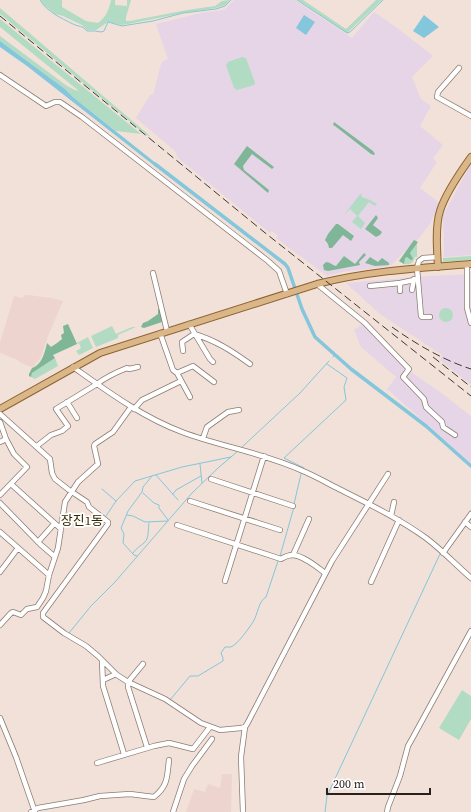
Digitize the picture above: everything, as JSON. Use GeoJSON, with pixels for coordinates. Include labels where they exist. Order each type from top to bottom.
{"type":"FeatureCollection","features":[{"type":"Feature","properties":{"kind":"main road"},"geometry":{"type":"LineString","coordinates":[[438,267],[438,220],[440,211],[446,197],[471,157]]}},
{"type":"Feature","properties":{"kind":"main road"},"geometry":{"type":"LineString","coordinates":[[0,416],[73,366],[100,353],[164,332],[316,284],[362,274],[416,271],[469,264]]}},
{"type":"Feature","properties":{"kind":"street"},"geometry":{"type":"LineString","coordinates":[[459,68],[438,92],[437,97],[471,116]]}},
{"type":"Feature","properties":{"kind":"street"},"geometry":{"type":"LineString","coordinates":[[0,75],[46,106],[55,102],[60,102],[82,117],[268,261],[279,271],[289,293]]}},
{"type":"Feature","properties":{"kind":"street"},"geometry":{"type":"LineString","coordinates":[[412,290],[419,262],[423,258],[438,257]]}},
{"type":"Feature","properties":{"kind":"street"},"geometry":{"type":"LineString","coordinates":[[469,264],[468,314],[471,323]]}},
{"type":"Feature","properties":{"kind":"street"},"geometry":{"type":"LineString","coordinates":[[416,271],[418,277],[421,316],[430,317]]}},
{"type":"Feature","properties":{"kind":"street"},"geometry":{"type":"LineString","coordinates":[[153,273],[173,370],[177,373],[190,397]]}},
{"type":"Feature","properties":{"kind":"street"},"geometry":{"type":"LineString","coordinates":[[370,286],[414,280]]}},
{"type":"Feature","properties":{"kind":"street"},"geometry":{"type":"LineString","coordinates":[[400,283],[400,291]]}},
{"type":"Feature","properties":{"kind":"street"},"geometry":{"type":"LineString","coordinates":[[316,284],[365,323],[409,369],[403,377],[424,399],[426,407],[442,422],[444,427],[455,435]]}},
{"type":"Feature","properties":{"kind":"street"},"geometry":{"type":"LineString","coordinates":[[189,324],[213,362]]}},
{"type":"Feature","properties":{"kind":"street"},"geometry":{"type":"LineString","coordinates":[[183,351],[182,342],[194,334]]}},
{"type":"Feature","properties":{"kind":"street"},"geometry":{"type":"LineString","coordinates":[[194,334],[206,338],[230,350],[250,364]]}},
{"type":"Feature","properties":{"kind":"street"},"geometry":{"type":"LineString","coordinates":[[73,366],[132,408],[174,429],[264,456],[305,471],[368,503],[399,520],[426,538],[471,578]]}},
{"type":"Feature","properties":{"kind":"street"},"geometry":{"type":"LineString","coordinates":[[177,373],[193,366],[214,382]]}},
{"type":"Feature","properties":{"kind":"street"},"geometry":{"type":"LineString","coordinates":[[37,446],[51,435],[62,431],[68,426],[56,408],[118,371],[138,367]]}},
{"type":"Feature","properties":{"kind":"street"},"geometry":{"type":"LineString","coordinates":[[0,625],[13,612],[21,615],[27,609],[37,607],[43,598],[58,548],[65,502],[78,482],[98,464],[94,446],[95,444],[112,432],[132,408],[140,401],[181,382]]}},
{"type":"Feature","properties":{"kind":"street"},"geometry":{"type":"LineString","coordinates":[[67,402],[77,418]]}},
{"type":"Feature","properties":{"kind":"street"},"geometry":{"type":"LineString","coordinates":[[203,438],[207,427],[228,412],[239,410]]}},
{"type":"Feature","properties":{"kind":"street"},"geometry":{"type":"LineString","coordinates":[[0,416],[6,439],[14,454],[27,467],[0,495]]}},
{"type":"Feature","properties":{"kind":"street"},"geometry":{"type":"LineString","coordinates":[[0,416],[37,446],[50,459],[52,472],[55,479],[71,492],[87,502],[89,507],[108,522],[42,616],[64,633],[86,646],[116,674],[128,682],[165,699],[201,723],[220,730],[245,727]]}},
{"type":"Feature","properties":{"kind":"street"},"geometry":{"type":"LineString","coordinates":[[0,442],[6,439]]}},
{"type":"Feature","properties":{"kind":"street"},"geometry":{"type":"LineString","coordinates":[[225,581],[264,456]]}},
{"type":"Feature","properties":{"kind":"street"},"geometry":{"type":"LineString","coordinates":[[243,812],[241,757],[245,727],[325,573],[368,503],[388,474]]}},
{"type":"Feature","properties":{"kind":"street"},"geometry":{"type":"LineString","coordinates":[[211,479],[293,506]]}},
{"type":"Feature","properties":{"kind":"street"},"geometry":{"type":"LineString","coordinates":[[11,484],[61,529]]}},
{"type":"Feature","properties":{"kind":"street"},"geometry":{"type":"LineString","coordinates":[[190,501],[280,530]]}},
{"type":"Feature","properties":{"kind":"street"},"geometry":{"type":"LineString","coordinates":[[391,516],[394,502]]}},
{"type":"Feature","properties":{"kind":"street"},"geometry":{"type":"LineString","coordinates":[[0,503],[38,542],[55,557]]}},
{"type":"Feature","properties":{"kind":"street"},"geometry":{"type":"LineString","coordinates":[[443,553],[471,514]]}},
{"type":"Feature","properties":{"kind":"street"},"geometry":{"type":"LineString","coordinates":[[293,555],[309,519]]}},
{"type":"Feature","properties":{"kind":"street"},"geometry":{"type":"LineString","coordinates":[[371,582],[399,520]]}},
{"type":"Feature","properties":{"kind":"street"},"geometry":{"type":"LineString","coordinates":[[465,522],[471,527]]}},
{"type":"Feature","properties":{"kind":"street"},"geometry":{"type":"LineString","coordinates":[[38,542],[54,524]]}},
{"type":"Feature","properties":{"kind":"street"},"geometry":{"type":"LineString","coordinates":[[178,525],[281,559],[293,555],[313,564],[325,573]]}},
{"type":"Feature","properties":{"kind":"street"},"geometry":{"type":"LineString","coordinates":[[0,532],[49,575]]}},
{"type":"Feature","properties":{"kind":"street"},"geometry":{"type":"LineString","coordinates":[[0,572],[18,548]]}},
{"type":"Feature","properties":{"kind":"street"},"geometry":{"type":"LineString","coordinates":[[387,812],[400,776],[408,746],[471,631]]}},
{"type":"Feature","properties":{"kind":"street"},"geometry":{"type":"LineString","coordinates":[[102,661],[102,686],[124,754]]}},
{"type":"Feature","properties":{"kind":"street"},"geometry":{"type":"LineString","coordinates":[[143,664],[128,682],[129,692],[147,748]]}},
{"type":"Feature","properties":{"kind":"street"},"geometry":{"type":"LineString","coordinates":[[103,680],[116,674]]}},
{"type":"Feature","properties":{"kind":"street"},"geometry":{"type":"LineString","coordinates":[[0,718],[16,757],[33,812],[38,808],[100,796],[130,794],[154,797],[162,791],[166,783],[169,760]]}},
{"type":"Feature","properties":{"kind":"street"},"geometry":{"type":"LineString","coordinates":[[97,763],[124,754],[169,743],[193,749],[210,727]]}},
{"type":"Feature","properties":{"kind":"street"},"geometry":{"type":"LineString","coordinates":[[173,812],[184,779],[212,739]]}},
{"type":"Feature","properties":{"kind":"shaded area"},"geometry":{"type":"Polygon","coordinates":[[[234,0],[295,0],[352,38],[374,12],[433,56],[412,77],[421,99],[431,106],[420,126],[443,145],[433,158],[437,162],[420,188],[440,203],[430,224],[415,243],[391,266],[342,272],[327,276],[276,238],[278,236],[272,231],[270,233],[178,158],[175,151],[136,118],[150,95],[153,95],[161,64],[163,61],[168,59],[156,24],[201,13],[224,10],[234,0]]]}},
{"type":"Feature","properties":{"kind":"shaded area"},"geometry":{"type":"Polygon","coordinates":[[[471,164],[471,255],[444,257],[443,215],[471,164]]]}},
{"type":"Feature","properties":{"kind":"shaded area"},"geometry":{"type":"Polygon","coordinates":[[[469,272],[471,272],[471,385],[440,360],[442,355],[380,314],[346,283],[469,274],[469,272]]]}},
{"type":"Feature","properties":{"kind":"shaded area"},"geometry":{"type":"Polygon","coordinates":[[[24,295],[63,301],[41,357],[34,366],[31,367],[0,353],[0,343],[14,296],[23,298],[24,295]]]}},
{"type":"Feature","properties":{"kind":"shaded area"},"geometry":{"type":"Polygon","coordinates":[[[363,324],[405,368],[471,416],[471,463],[387,389],[396,377],[361,347],[354,330],[363,324]]]}},
{"type":"Feature","properties":{"kind":"shaded area"},"geometry":{"type":"Polygon","coordinates":[[[222,774],[232,774],[231,812],[186,812],[194,789],[205,792],[208,784],[220,788],[222,774]]]}},
{"type":"Feature","properties":{"kind":"green space"},"geometry":{"type":"Polygon","coordinates":[[[41,0],[62,0],[62,7],[86,21],[98,23],[107,13],[111,0],[115,0],[115,5],[127,6],[127,0],[131,0],[126,17],[126,21],[130,21],[215,6],[222,1],[230,0],[225,5],[216,8],[122,25],[108,22],[96,30],[87,30],[82,25],[55,14],[44,5],[41,0]]]}},
{"type":"Feature","properties":{"kind":"green space"},"geometry":{"type":"Polygon","coordinates":[[[298,0],[303,0],[346,29],[376,0],[382,0],[347,33],[298,0]]]}},
{"type":"Feature","properties":{"kind":"green space"},"geometry":{"type":"Polygon","coordinates":[[[0,8],[150,136],[146,135],[0,14],[0,8]]]}},
{"type":"Feature","properties":{"kind":"green space"},"geometry":{"type":"Polygon","coordinates":[[[0,19],[141,134],[116,131],[74,98],[65,89],[0,41],[0,36],[67,86],[79,91],[0,27],[0,19]]]}},
{"type":"Feature","properties":{"kind":"green space"},"geometry":{"type":"Polygon","coordinates":[[[242,57],[246,58],[255,83],[254,85],[237,90],[234,88],[226,65],[228,62],[242,57]]]}},
{"type":"Feature","properties":{"kind":"green space"},"geometry":{"type":"Polygon","coordinates":[[[334,122],[375,154],[371,154],[333,125],[334,122]]]}},
{"type":"Feature","properties":{"kind":"green space"},"geometry":{"type":"Polygon","coordinates":[[[247,146],[274,167],[272,169],[252,154],[243,166],[244,170],[269,190],[268,193],[234,164],[247,146]]]}},
{"type":"Feature","properties":{"kind":"green space"},"geometry":{"type":"Polygon","coordinates":[[[361,193],[362,197],[377,204],[375,206],[369,202],[358,216],[365,223],[361,229],[352,222],[357,216],[350,209],[344,215],[361,193]]]}},
{"type":"Feature","properties":{"kind":"green space"},"geometry":{"type":"Polygon","coordinates":[[[376,215],[378,218],[373,225],[382,232],[376,237],[365,229],[376,215]]]}},
{"type":"Feature","properties":{"kind":"green space"},"geometry":{"type":"Polygon","coordinates":[[[336,224],[354,236],[351,241],[343,235],[332,248],[329,248],[325,240],[336,224]]]}},
{"type":"Feature","properties":{"kind":"green space"},"geometry":{"type":"Polygon","coordinates":[[[414,240],[418,242],[410,253],[413,259],[411,260],[407,257],[405,258],[404,264],[399,261],[414,240]]]}},
{"type":"Feature","properties":{"kind":"green space"},"geometry":{"type":"Polygon","coordinates":[[[417,243],[417,257],[415,257],[411,263],[404,264],[404,258],[411,256],[410,253],[417,243]]]}},
{"type":"Feature","properties":{"kind":"green space"},"geometry":{"type":"Polygon","coordinates":[[[364,253],[366,255],[359,262],[360,265],[328,271],[324,270],[323,265],[326,262],[336,266],[344,256],[355,264],[364,253]]]}},
{"type":"Feature","properties":{"kind":"green space"},"geometry":{"type":"Polygon","coordinates":[[[471,256],[471,260],[443,262],[443,258],[471,256]]]}},
{"type":"Feature","properties":{"kind":"green space"},"geometry":{"type":"Polygon","coordinates":[[[370,257],[378,262],[382,258],[389,263],[389,265],[375,266],[365,263],[370,257]]]}},
{"type":"Feature","properties":{"kind":"green space"},"geometry":{"type":"Polygon","coordinates":[[[160,308],[162,322],[144,328],[141,327],[143,323],[158,314],[158,309],[160,308]]]}},
{"type":"Feature","properties":{"kind":"green space"},"geometry":{"type":"Polygon","coordinates":[[[443,308],[449,308],[453,312],[453,318],[449,322],[443,322],[439,318],[439,312],[443,308]]]}},
{"type":"Feature","properties":{"kind":"green space"},"geometry":{"type":"Polygon","coordinates":[[[68,324],[77,344],[53,355],[55,358],[32,373],[31,377],[29,376],[32,368],[41,361],[47,343],[51,347],[62,339],[61,335],[64,333],[63,326],[68,324]]]}},
{"type":"Feature","properties":{"kind":"green space"},"geometry":{"type":"Polygon","coordinates":[[[112,326],[116,334],[132,327],[136,327],[118,335],[118,338],[96,347],[91,336],[112,326]]]}},
{"type":"Feature","properties":{"kind":"green space"},"geometry":{"type":"Polygon","coordinates":[[[88,337],[93,348],[79,355],[76,351],[81,348],[79,343],[77,343],[88,337]]]}},
{"type":"Feature","properties":{"kind":"green space"},"geometry":{"type":"Polygon","coordinates":[[[55,358],[58,366],[35,379],[31,377],[32,373],[55,358]]]}},
{"type":"Feature","properties":{"kind":"green space"},"geometry":{"type":"Polygon","coordinates":[[[462,690],[471,696],[471,719],[459,740],[439,728],[462,690]]]}},
{"type":"Feature","properties":{"kind":"water"},"geometry":{"type":"Polygon","coordinates":[[[304,15],[315,22],[306,35],[296,28],[304,15]]]}},
{"type":"Feature","properties":{"kind":"water"},"geometry":{"type":"Polygon","coordinates":[[[424,15],[439,27],[424,38],[413,31],[424,15]]]}},
{"type":"Feature","properties":{"kind":"water"},"geometry":{"type":"Polygon","coordinates":[[[0,41],[65,89],[74,98],[162,168],[156,167],[27,66],[0,47],[0,41]]]}},
{"type":"Feature","properties":{"kind":"waterway"},"geometry":{"type":"LineString","coordinates":[[40,0],[50,11],[75,25],[82,27],[87,31],[101,32],[104,31],[108,22],[122,26],[153,21],[183,13],[216,9],[225,6],[231,0]]}},
{"type":"Feature","properties":{"kind":"waterway"},"geometry":{"type":"LineString","coordinates":[[297,0],[347,33],[350,32],[383,0]]}},
{"type":"Feature","properties":{"kind":"waterway"},"geometry":{"type":"LineString","coordinates":[[155,164],[285,264],[288,268],[302,309],[315,337],[351,369],[426,426],[471,466]]}},
{"type":"Feature","properties":{"kind":"waterway"},"geometry":{"type":"LineString","coordinates":[[241,448],[300,393],[329,361]]}},
{"type":"Feature","properties":{"kind":"waterway"},"geometry":{"type":"LineString","coordinates":[[304,468],[284,458],[346,400],[344,387],[347,378],[327,364]]}},
{"type":"Feature","properties":{"kind":"waterway"},"geometry":{"type":"LineString","coordinates":[[69,633],[91,606],[115,582],[192,493],[238,451]]}},
{"type":"Feature","properties":{"kind":"waterway"},"geometry":{"type":"LineString","coordinates":[[106,516],[116,501],[135,481],[182,467],[231,457]]}},
{"type":"Feature","properties":{"kind":"waterway"},"geometry":{"type":"LineString","coordinates":[[200,464],[202,483]]}},
{"type":"Feature","properties":{"kind":"waterway"},"geometry":{"type":"LineString","coordinates":[[294,504],[301,474]]}},
{"type":"Feature","properties":{"kind":"waterway"},"geometry":{"type":"LineString","coordinates":[[156,475],[178,500]]}},
{"type":"Feature","properties":{"kind":"waterway"},"geometry":{"type":"LineString","coordinates":[[137,556],[134,555],[123,543],[124,534],[121,528],[128,511],[142,492],[143,487],[152,476]]}},
{"type":"Feature","properties":{"kind":"waterway"},"geometry":{"type":"LineString","coordinates":[[173,494],[176,490],[201,476]]}},
{"type":"Feature","properties":{"kind":"waterway"},"geometry":{"type":"LineString","coordinates":[[102,489],[116,501]]}},
{"type":"Feature","properties":{"kind":"waterway"},"geometry":{"type":"LineString","coordinates":[[143,493],[154,503],[159,505],[159,508],[168,520]]}},
{"type":"Feature","properties":{"kind":"waterway"},"geometry":{"type":"LineString","coordinates":[[280,556],[294,507]]}},
{"type":"Feature","properties":{"kind":"waterway"},"geometry":{"type":"LineString","coordinates":[[460,526],[471,510]]}},
{"type":"Feature","properties":{"kind":"waterway"},"geometry":{"type":"LineString","coordinates":[[127,515],[133,516],[145,522],[168,521]]}},
{"type":"Feature","properties":{"kind":"waterway"},"geometry":{"type":"LineString","coordinates":[[133,553],[146,540],[148,536],[149,523]]}},
{"type":"Feature","properties":{"kind":"waterway"},"geometry":{"type":"LineString","coordinates":[[325,812],[327,796],[440,554]]}},
{"type":"Feature","properties":{"kind":"waterway"},"geometry":{"type":"LineString","coordinates":[[170,700],[190,676],[198,676],[223,661],[221,653],[225,647],[231,647],[243,636],[255,619],[261,602],[266,597],[278,561]]}},
{"type":"Feature","properties":{"kind":"railway"},"geometry":{"type":"LineString","coordinates":[[0,16],[264,232],[471,396]]}},
{"type":"Feature","properties":{"kind":"railway"},"geometry":{"type":"LineString","coordinates":[[392,327],[430,351],[471,369]]}},
{"type":"Feature","properties":{"kind":"railway"},"geometry":{"type":"LineString","coordinates":[[433,357],[471,387]]}},
{"type":"Feature","properties":{"kind":"district","name":"장진1동"},"geometry":{"type":"Point","coordinates":[82,520]}}]}
